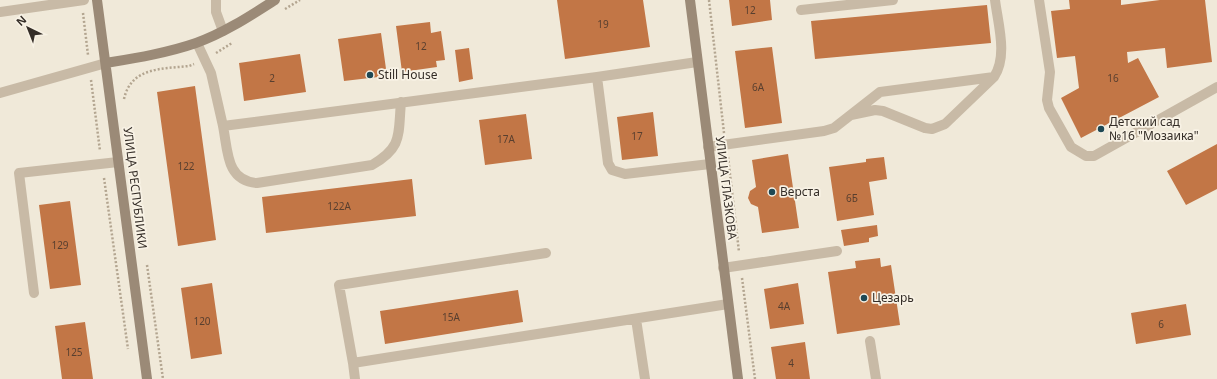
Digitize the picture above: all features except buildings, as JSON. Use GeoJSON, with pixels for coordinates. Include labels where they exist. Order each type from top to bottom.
{"type":"FeatureCollection","features":[{"type":"Feature","properties":{"kind":"street"},"geometry":{"type":"LineString","coordinates":[[0,12],[83,0]]}},
{"type":"Feature","properties":{"kind":"street","name":"УЛИЦА РЕСПУБЛИКИ"},"geometry":{"type":"LineString","coordinates":[[97,0],[147,379]]}},
{"type":"Feature","properties":{"kind":"street"},"geometry":{"type":"LineString","coordinates":[[216,0],[216,12],[223,31]]}},
{"type":"Feature","properties":{"kind":"street"},"geometry":{"type":"LineString","coordinates":[[0,93],[106,63],[156,54],[197,43],[223,31],[275,0]]}},
{"type":"Feature","properties":{"kind":"street","name":"УЛИЦА ГЛАЗКОВА"},"geometry":{"type":"LineString","coordinates":[[690,0],[738,379]]}},
{"type":"Feature","properties":{"kind":"street"},"geometry":{"type":"LineString","coordinates":[[802,10],[893,0]]}},
{"type":"Feature","properties":{"kind":"street"},"geometry":{"type":"LineString","coordinates":[[849,116],[875,110],[883,111],[925,128],[940,127],[945,124],[994,77],[999,70],[1002,55],[995,0]]}},
{"type":"Feature","properties":{"kind":"street"},"geometry":{"type":"LineString","coordinates":[[1039,0],[1050,72],[1050,83],[1046,100],[1066,140],[1079,153],[1086,156],[1094,156],[1217,87]]}},
{"type":"Feature","properties":{"kind":"street"},"geometry":{"type":"LineString","coordinates":[[197,43],[210,73],[231,167],[237,176],[246,182],[257,183],[372,165],[385,157],[394,148],[398,138],[401,102]]}},
{"type":"Feature","properties":{"kind":"street"},"geometry":{"type":"LineString","coordinates":[[223,126],[597,77],[697,62]]}},
{"type":"Feature","properties":{"kind":"street"},"geometry":{"type":"LineString","coordinates":[[597,77],[608,163],[612,170],[625,174],[710,164]]}},
{"type":"Feature","properties":{"kind":"street"},"geometry":{"type":"LineString","coordinates":[[708,147],[824,131],[834,128],[871,97],[889,90],[994,77]]}},
{"type":"Feature","properties":{"kind":"street"},"geometry":{"type":"LineString","coordinates":[[34,293],[19,173],[118,162]]}},
{"type":"Feature","properties":{"kind":"street"},"geometry":{"type":"LineString","coordinates":[[724,268],[837,251]]}},
{"type":"Feature","properties":{"kind":"street"},"geometry":{"type":"LineString","coordinates":[[355,379],[339,284],[546,253]]}},
{"type":"Feature","properties":{"kind":"street"},"geometry":{"type":"LineString","coordinates":[[353,363],[728,304]]}},
{"type":"Feature","properties":{"kind":"street"},"geometry":{"type":"LineString","coordinates":[[636,319],[645,379]]}},
{"type":"Feature","properties":{"kind":"street"},"geometry":{"type":"LineString","coordinates":[[870,341],[876,379]]}},
{"type":"Feature","properties":{"kind":"path"},"geometry":{"type":"LineString","coordinates":[[83,0],[102,164],[128,356]]}},
{"type":"Feature","properties":{"kind":"path"},"geometry":{"type":"LineString","coordinates":[[281,13],[300,0]]}},
{"type":"Feature","properties":{"kind":"path"},"geometry":{"type":"LineString","coordinates":[[709,0],[755,379]]}},
{"type":"Feature","properties":{"kind":"path"},"geometry":{"type":"LineString","coordinates":[[125,106],[124,98],[128,87],[137,77],[156,70],[188,66],[205,59],[235,42]]}},
{"type":"Feature","properties":{"kind":"path"},"geometry":{"type":"LineString","coordinates":[[147,262],[163,379]]}},
{"type":"Feature","properties":{"kind":"place","name":"Still House"},"geometry":{"type":"Point","coordinates":[370,75]}},
{"type":"Feature","properties":{"kind":"place","name":"Детский сад №16 \"Мозаика\""},"geometry":{"type":"Point","coordinates":[1101,129]}},
{"type":"Feature","properties":{"kind":"place","name":"Верста"},"geometry":{"type":"Point","coordinates":[772,192]}},
{"type":"Feature","properties":{"kind":"place","name":"Цезарь"},"geometry":{"type":"Point","coordinates":[864,298]}}]}
